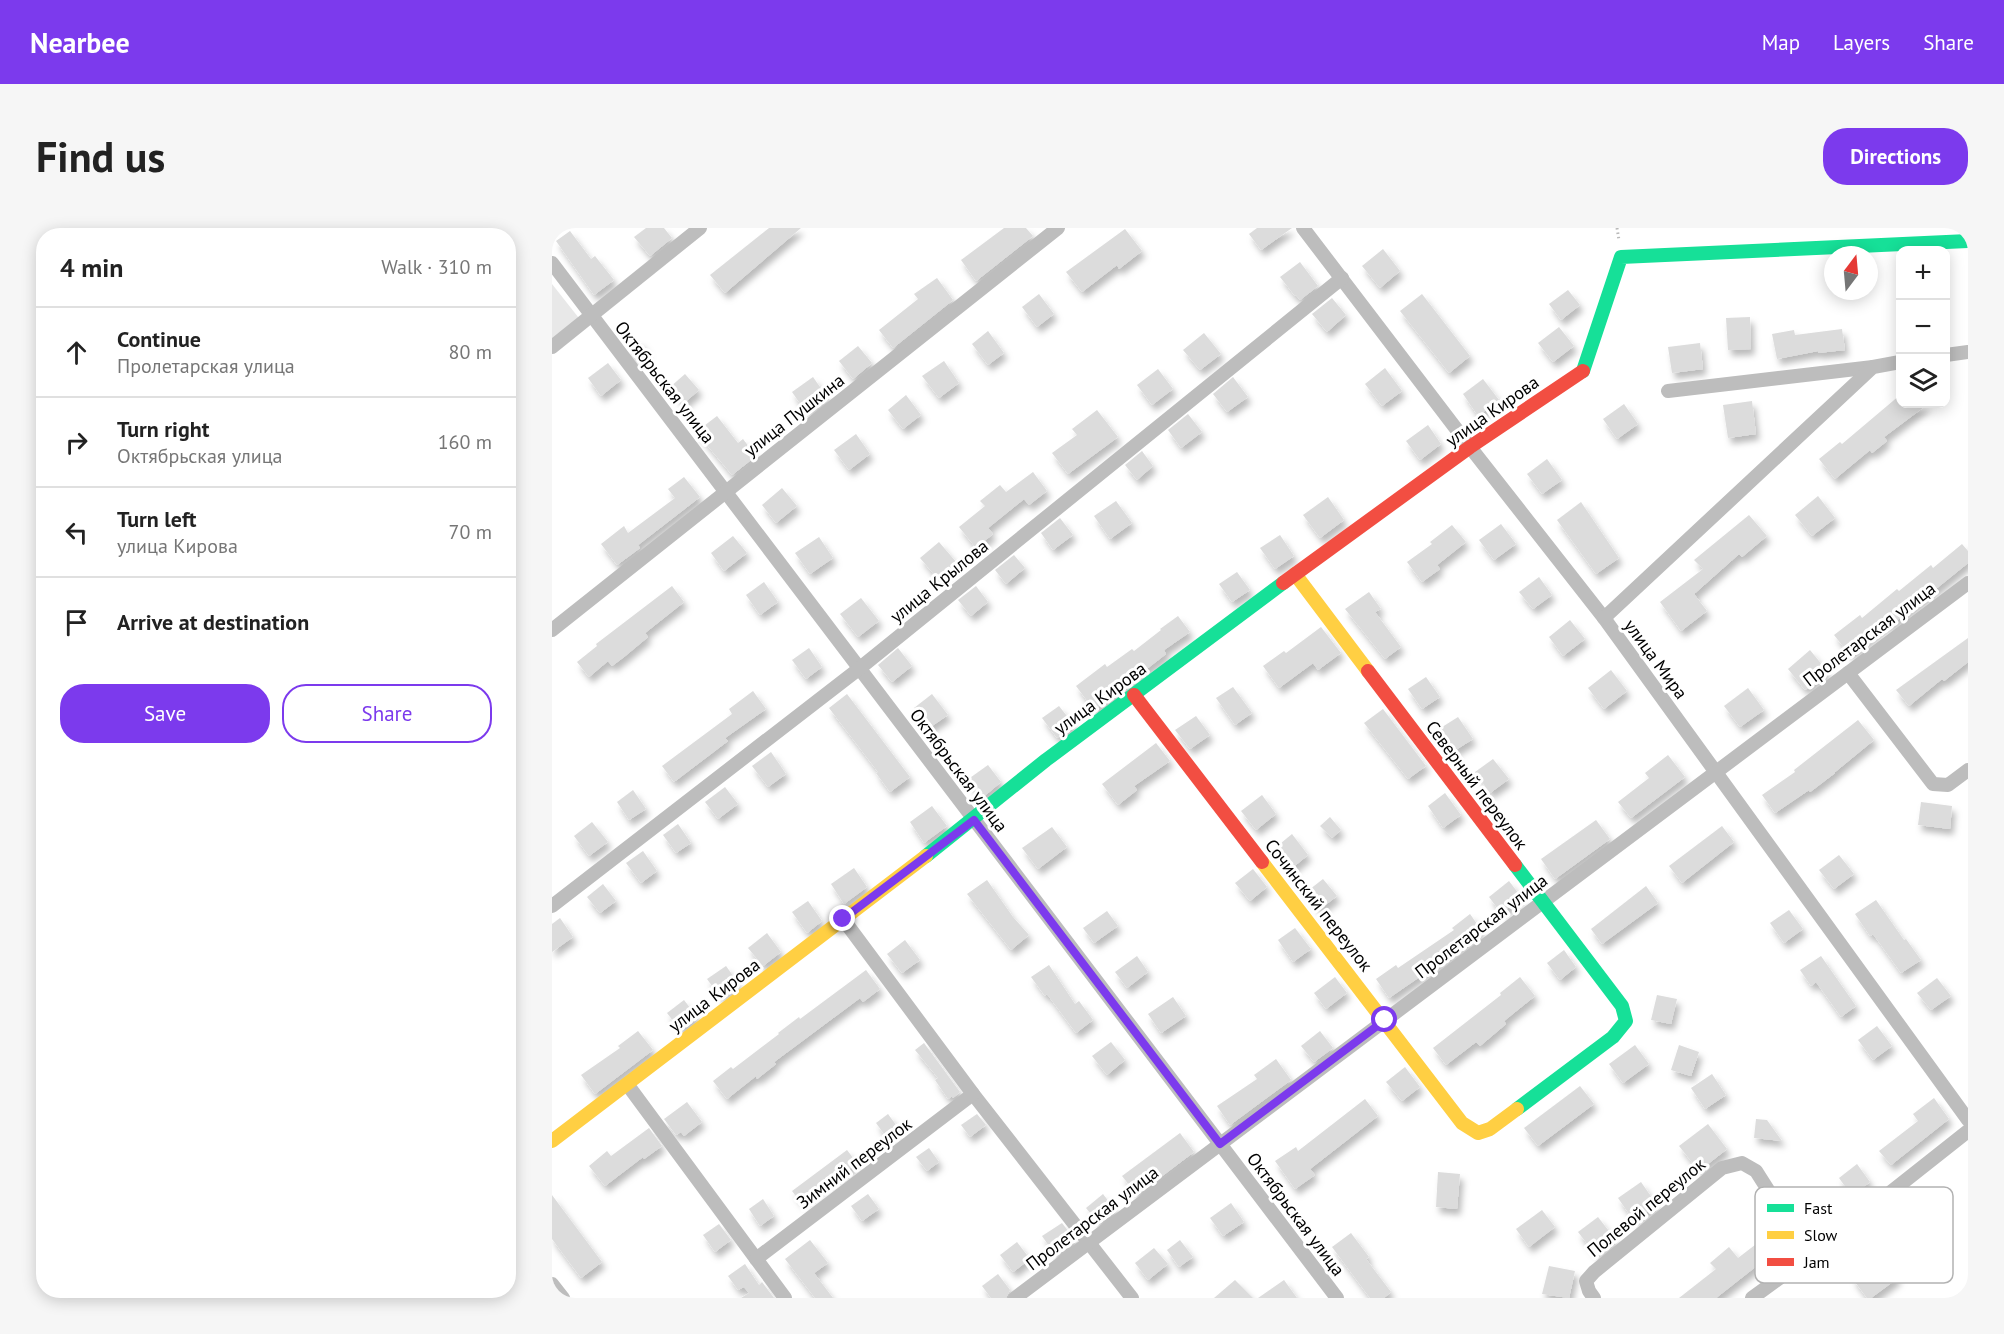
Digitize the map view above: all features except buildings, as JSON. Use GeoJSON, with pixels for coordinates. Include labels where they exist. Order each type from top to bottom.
{"type":"FeatureCollection","features":[{"type":"Feature","properties":{"kind":"street"},"geometry":{"type":"LineString","coordinates":[[552,347],[700,228]]}},
{"type":"Feature","properties":{"kind":"street","name":"улица Пушкина"},"geometry":{"type":"LineString","coordinates":[[552,630],[1058,228]]}},
{"type":"Feature","properties":{"kind":"street","name":"улица Мира"},"geometry":{"type":"LineString","coordinates":[[1303,228],[1604,618],[1968,1120]]}},
{"type":"Feature","properties":{"kind":"street","name":"улица Кирова"},"geometry":{"type":"LineString","coordinates":[[552,1141],[974,820],[1046,760],[1470,447],[1584,370],[1621,257],[1968,241]]}},
{"type":"Feature","properties":{"kind":"street","name":"Октябрьская улица"},"geometry":{"type":"LineString","coordinates":[[552,263],[1337,1298]]}},
{"type":"Feature","properties":{"kind":"street","name":"улица Крылова"},"geometry":{"type":"LineString","coordinates":[[552,906],[860,668],[1342,278]]}},
{"type":"Feature","properties":{"kind":"street"},"geometry":{"type":"LineString","coordinates":[[1950,354],[1968,352]]}},
{"type":"Feature","properties":{"kind":"street"},"geometry":{"type":"LineString","coordinates":[[1668,391],[1896,363]]}},
{"type":"Feature","properties":{"kind":"street"},"geometry":{"type":"LineString","coordinates":[[1604,618],[1874,367]]}},
{"type":"Feature","properties":{"kind":"street","name":"Северный переулок"},"geometry":{"type":"LineString","coordinates":[[1295,574],[1622,1006],[1626,1021],[1613,1036],[1490,1129],[1478,1133]]}},
{"type":"Feature","properties":{"kind":"street","name":"Пролетарская улица"},"geometry":{"type":"LineString","coordinates":[[1015,1298],[1968,583]]}},
{"type":"Feature","properties":{"kind":"street"},"geometry":{"type":"LineString","coordinates":[[1848,673],[1933,784],[1948,785],[1968,770]]}},
{"type":"Feature","properties":{"kind":"street","name":"Сочинский переулок"},"geometry":{"type":"LineString","coordinates":[[1134,695],[1462,1123],[1478,1133]]}},
{"type":"Feature","properties":{"kind":"street"},"geometry":{"type":"LineString","coordinates":[[843,919],[973,1094],[1132,1298]]}},
{"type":"Feature","properties":{"kind":"street"},"geometry":{"type":"LineString","coordinates":[[627,1084],[785,1298]]}},
{"type":"Feature","properties":{"kind":"street","name":"Зимний переулок"},"geometry":{"type":"LineString","coordinates":[[756,1259],[973,1094]]}},
{"type":"Feature","properties":{"kind":"street"},"geometry":{"type":"LineString","coordinates":[[1897,1187],[1968,1131]]}},
{"type":"Feature","properties":{"kind":"street","name":"Полевой переулок"},"geometry":{"type":"LineString","coordinates":[[1594,1298],[1586,1281],[1594,1272],[1722,1168],[1742,1162],[1756,1171],[1766,1187]]}},
{"type":"Feature","properties":{"kind":"street"},"geometry":{"type":"LineString","coordinates":[[1752,1298],[1773,1283]]}},
{"type":"Feature","properties":{"kind":"street"},"geometry":{"type":"LineString","coordinates":[[552,1284],[563,1298]]}},
{"type":"Feature","properties":{"kind":"shaded area"},"geometry":{"type":"Polygon","coordinates":[[[552,284],[582,322],[552,346],[552,284]]]}},
{"type":"Feature","properties":{"kind":"traffic: fast"},"geometry":{"type":"LineString","coordinates":[[1583,371],[1621,257],[1968,241]]}},
{"type":"Feature","properties":{"kind":"traffic: fast"},"geometry":{"type":"LineString","coordinates":[[926,856],[1046,760],[1283,583]]}},
{"type":"Feature","properties":{"kind":"traffic: fast"},"geometry":{"type":"LineString","coordinates":[[1515,865],[1622,1006],[1626,1021],[1613,1037],[1517,1109]]}},
{"type":"Feature","properties":{"kind":"traffic: slow"},"geometry":{"type":"LineString","coordinates":[[1295,574],[1368,671]]}},
{"type":"Feature","properties":{"kind":"traffic: slow"},"geometry":{"type":"LineString","coordinates":[[552,1141],[926,856]]}},
{"type":"Feature","properties":{"kind":"traffic: slow"},"geometry":{"type":"LineString","coordinates":[[1262,862],[1462,1123],[1478,1133],[1490,1129],[1517,1109]]}},
{"type":"Feature","properties":{"kind":"traffic: jam"},"geometry":{"type":"LineString","coordinates":[[1283,583],[1470,447],[1583,371]]}},
{"type":"Feature","properties":{"kind":"traffic: jam"},"geometry":{"type":"LineString","coordinates":[[1368,671],[1515,865]]}},
{"type":"Feature","properties":{"kind":"traffic: jam"},"geometry":{"type":"LineString","coordinates":[[1134,695],[1262,862]]}},
{"type":"Feature","properties":{"kind":"route"},"geometry":{"type":"LineString","coordinates":[[843,919],[974,820],[1220,1144],[1385,1020]]}}]}
